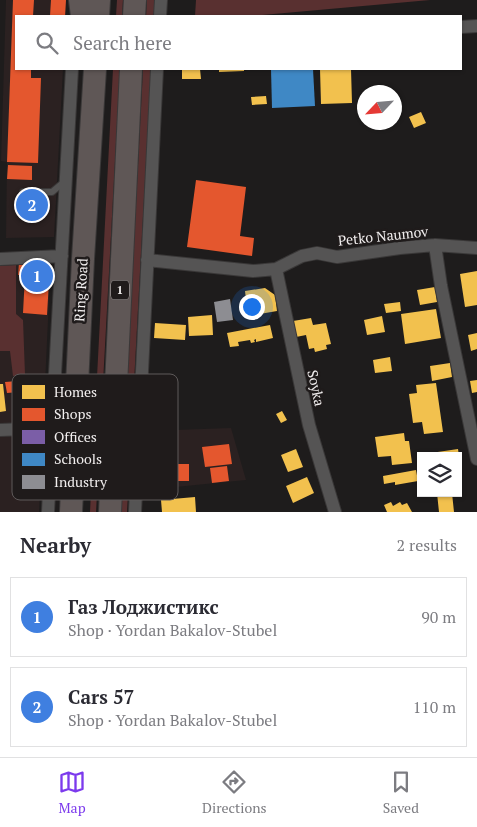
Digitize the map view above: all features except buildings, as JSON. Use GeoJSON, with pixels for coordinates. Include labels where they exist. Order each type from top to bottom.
{"type":"FeatureCollection","features":[{"type":"Feature","properties":{"kind":"highway"},"geometry":{"type":"LineString","coordinates":[[80,0],[82,15]]}},
{"type":"Feature","properties":{"kind":"highway"},"geometry":{"type":"LineString","coordinates":[[98,15],[99,0]]}},
{"type":"Feature","properties":{"kind":"highway"},"geometry":{"type":"LineString","coordinates":[[134,15],[135,0]]}},
{"type":"Feature","properties":{"kind":"highway"},"geometry":{"type":"LineString","coordinates":[[89,70],[93,103]]}},
{"type":"Feature","properties":{"kind":"highway","name":"Ring Road"},"geometry":{"type":"LineString","coordinates":[[77,374],[95,70]]}},
{"type":"Feature","properties":{"kind":"highway","name":"1"},"geometry":{"type":"LineString","coordinates":[[117,374],[131,70]]}},
{"type":"Feature","properties":{"kind":"street"},"geometry":{"type":"LineString","coordinates":[[75,15],[76,0]]}},
{"type":"Feature","properties":{"kind":"street"},"geometry":{"type":"LineString","coordinates":[[160,15],[161,0]]}},
{"type":"Feature","properties":{"kind":"street"},"geometry":{"type":"LineString","coordinates":[[462,27],[477,26]]}},
{"type":"Feature","properties":{"kind":"street"},"geometry":{"type":"LineString","coordinates":[[55,374],[72,70]]}},
{"type":"Feature","properties":{"kind":"street"},"geometry":{"type":"LineString","coordinates":[[142,374],[157,70]]}},
{"type":"Feature","properties":{"kind":"street"},"geometry":{"type":"LineString","coordinates":[[435,245],[440,286],[477,459]]}},
{"type":"Feature","properties":{"kind":"street","name":"Petko Naumov"},"geometry":{"type":"LineString","coordinates":[[147,260],[253,272],[276,269],[302,256],[317,253],[337,257],[435,245],[477,248]]}},
{"type":"Feature","properties":{"kind":"street"},"geometry":{"type":"LineString","coordinates":[[0,259],[62,256]]}},
{"type":"Feature","properties":{"kind":"street","name":"Soyka"},"geometry":{"type":"LineString","coordinates":[[276,269],[309,425],[334,512]]}},
{"type":"Feature","properties":{"kind":"lane"},"geometry":{"type":"LineString","coordinates":[[23,192],[52,192],[66,179]]}},
{"type":"Feature","properties":{"kind":"shaded area"},"geometry":{"type":"Polygon","coordinates":[[[6,0],[66,0],[66,15],[15,15],[15,70],[63,70],[54,237],[6,238],[7,162],[1,161],[6,0]]]}},
{"type":"Feature","properties":{"kind":"shaded area"},"geometry":{"type":"Polygon","coordinates":[[[117,0],[123,0],[122,15],[116,15],[117,0]]]}},
{"type":"Feature","properties":{"kind":"shaded area"},"geometry":{"type":"Polygon","coordinates":[[[147,0],[155,0],[154,15],[146,15],[147,0]]]}},
{"type":"Feature","properties":{"kind":"shaded area"},"geometry":{"type":"Polygon","coordinates":[[[196,0],[430,0],[261,15],[195,15],[196,0]]]}},
{"type":"Feature","properties":{"kind":"shaded area"},"geometry":{"type":"Polygon","coordinates":[[[113,70],[120,70],[103,374],[97,374],[113,70]]]}},
{"type":"Feature","properties":{"kind":"shaded area"},"geometry":{"type":"Polygon","coordinates":[[[143,70],[151,70],[134,374],[127,374],[143,70]]]}},
{"type":"Feature","properties":{"kind":"shaded area"},"geometry":{"type":"Polygon","coordinates":[[[51,256],[45,374],[12,374],[12,500],[40,500],[39,512],[0,512],[0,259],[51,256]]]}},
{"type":"Feature","properties":{"kind":"shaded area"},"geometry":{"type":"Polygon","coordinates":[[[16,265],[16,314],[23,320],[25,374],[13,374],[10,351],[0,351],[0,266],[16,265]]]}},
{"type":"Feature","properties":{"kind":"shaded area"},"geometry":{"type":"Polygon","coordinates":[[[231,428],[246,480],[178,487],[178,430],[231,428]]]}},
{"type":"Feature","properties":{"kind":"shaded area"},"geometry":{"type":"Polygon","coordinates":[[[91,500],[97,500],[96,512],[90,512],[91,500]]]}},
{"type":"Feature","properties":{"kind":"shaded area"},"geometry":{"type":"Polygon","coordinates":[[[121,500],[128,500],[127,512],[120,512],[121,500]]]}},
{"type":"Feature","properties":{"kind":"place","name":"Cars 57"},"geometry":{"type":"Point","coordinates":[32,205]}},
{"type":"Feature","properties":{"kind":"place","name":"Газ Лоджистикс"},"geometry":{"type":"Point","coordinates":[37,276]}}]}
